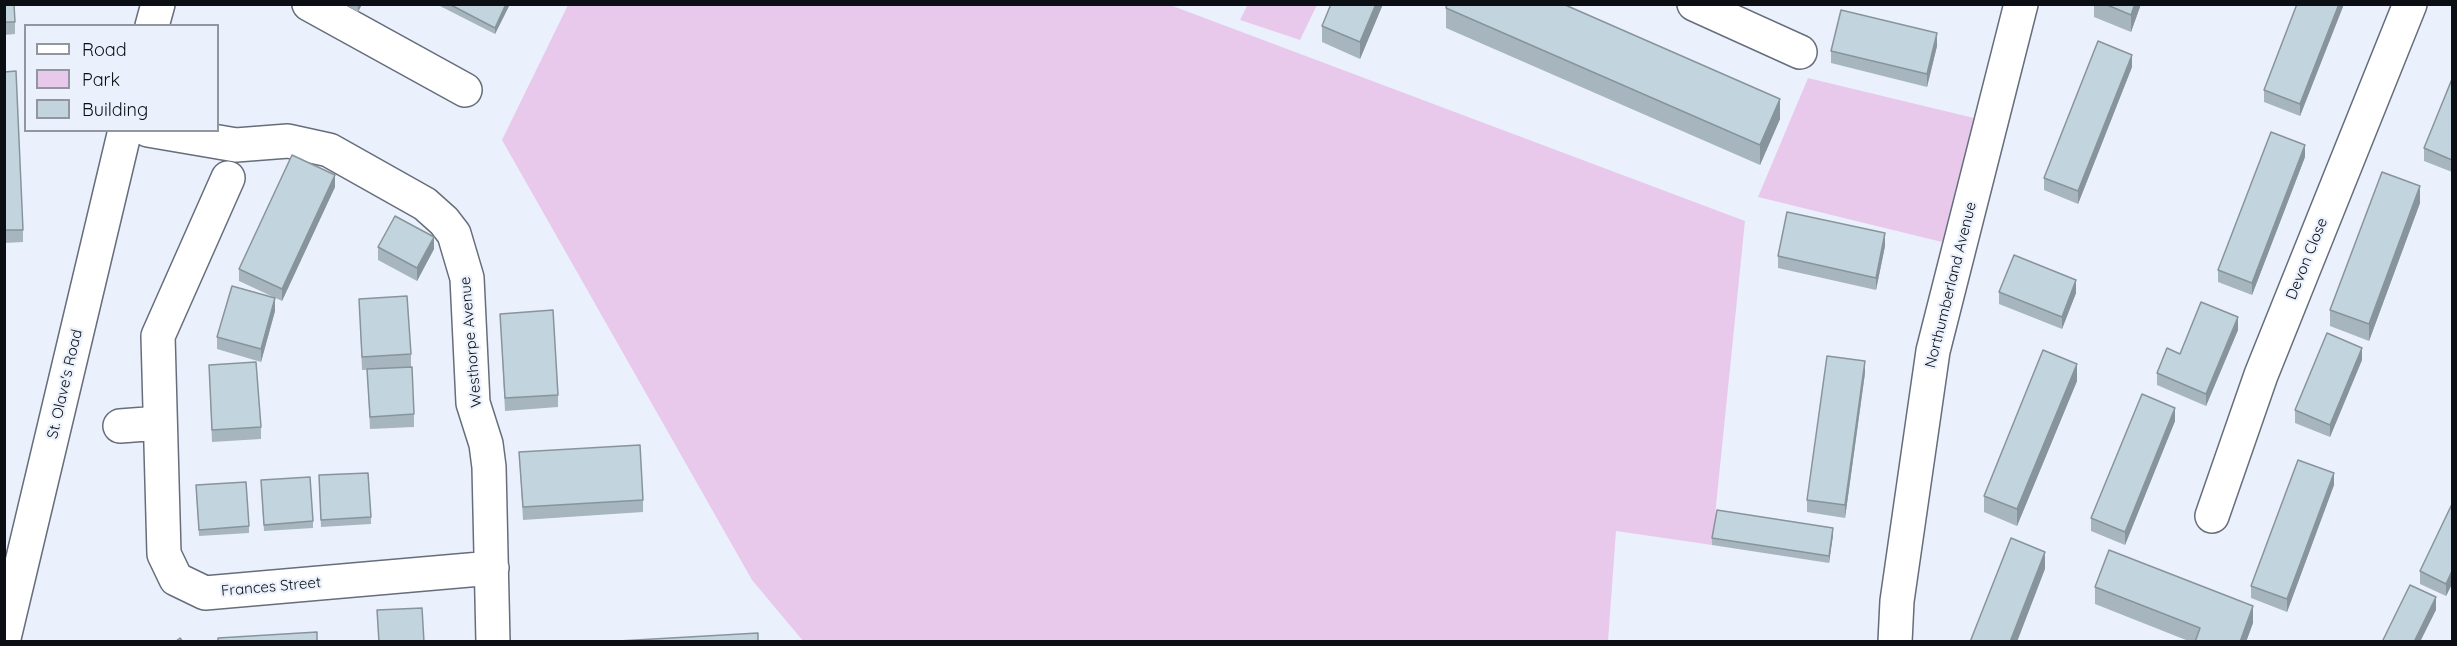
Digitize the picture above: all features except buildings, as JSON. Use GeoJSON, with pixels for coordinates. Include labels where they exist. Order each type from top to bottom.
{"type":"FeatureCollection","features":[{"type":"Feature","properties":{"kind":"street"},"geometry":{"type":"LineString","coordinates":[[153,24],[158,4]]}},
{"type":"Feature","properties":{"kind":"street"},"geometry":{"type":"LineString","coordinates":[[309,4],[465,90]]}},
{"type":"Feature","properties":{"kind":"street"},"geometry":{"type":"LineString","coordinates":[[1694,4],[1800,52]]}},
{"type":"Feature","properties":{"kind":"street","name":"Northumberland Avenue"},"geometry":{"type":"LineString","coordinates":[[1895,642],[1897,601],[1933,351],[2021,4]]}},
{"type":"Feature","properties":{"kind":"street","name":"Devon Close"},"geometry":{"type":"LineString","coordinates":[[2212,516],[2261,375],[2410,4]]}},
{"type":"Feature","properties":{"kind":"street","name":"St. Olave's Road"},"geometry":{"type":"LineString","coordinates":[[4,638],[125,132]]}},
{"type":"Feature","properties":{"kind":"street","name":"Westhorpe Avenue"},"geometry":{"type":"LineString","coordinates":[[160,132],[236,145],[288,141],[329,150],[425,204],[444,221],[454,234],[467,278],[474,404],[486,444],[489,467],[493,642]]}},
{"type":"Feature","properties":{"kind":"street","name":"Frances Street"},"geometry":{"type":"LineString","coordinates":[[228,178],[158,336],[164,554],[176,579],[205,593],[492,568]]}},
{"type":"Feature","properties":{"kind":"street"},"geometry":{"type":"LineString","coordinates":[[120,426],[160,423]]}},
{"type":"Feature","properties":{"kind":"green space"},"geometry":{"type":"Polygon","coordinates":[[[1248,4],[1317,5],[1300,40],[1240,20],[1248,4]]]}},
{"type":"Feature","properties":{"kind":"green space"},"geometry":{"type":"Polygon","coordinates":[[[568,5],[1170,5],[1745,221],[1712,545],[1616,531],[1608,641],[803,641],[752,580],[502,140],[568,5]]]}},
{"type":"Feature","properties":{"kind":"green space"},"geometry":{"type":"Polygon","coordinates":[[[1808,78],[1974,118],[1942,242],[1758,197],[1808,78]]]}}]}
